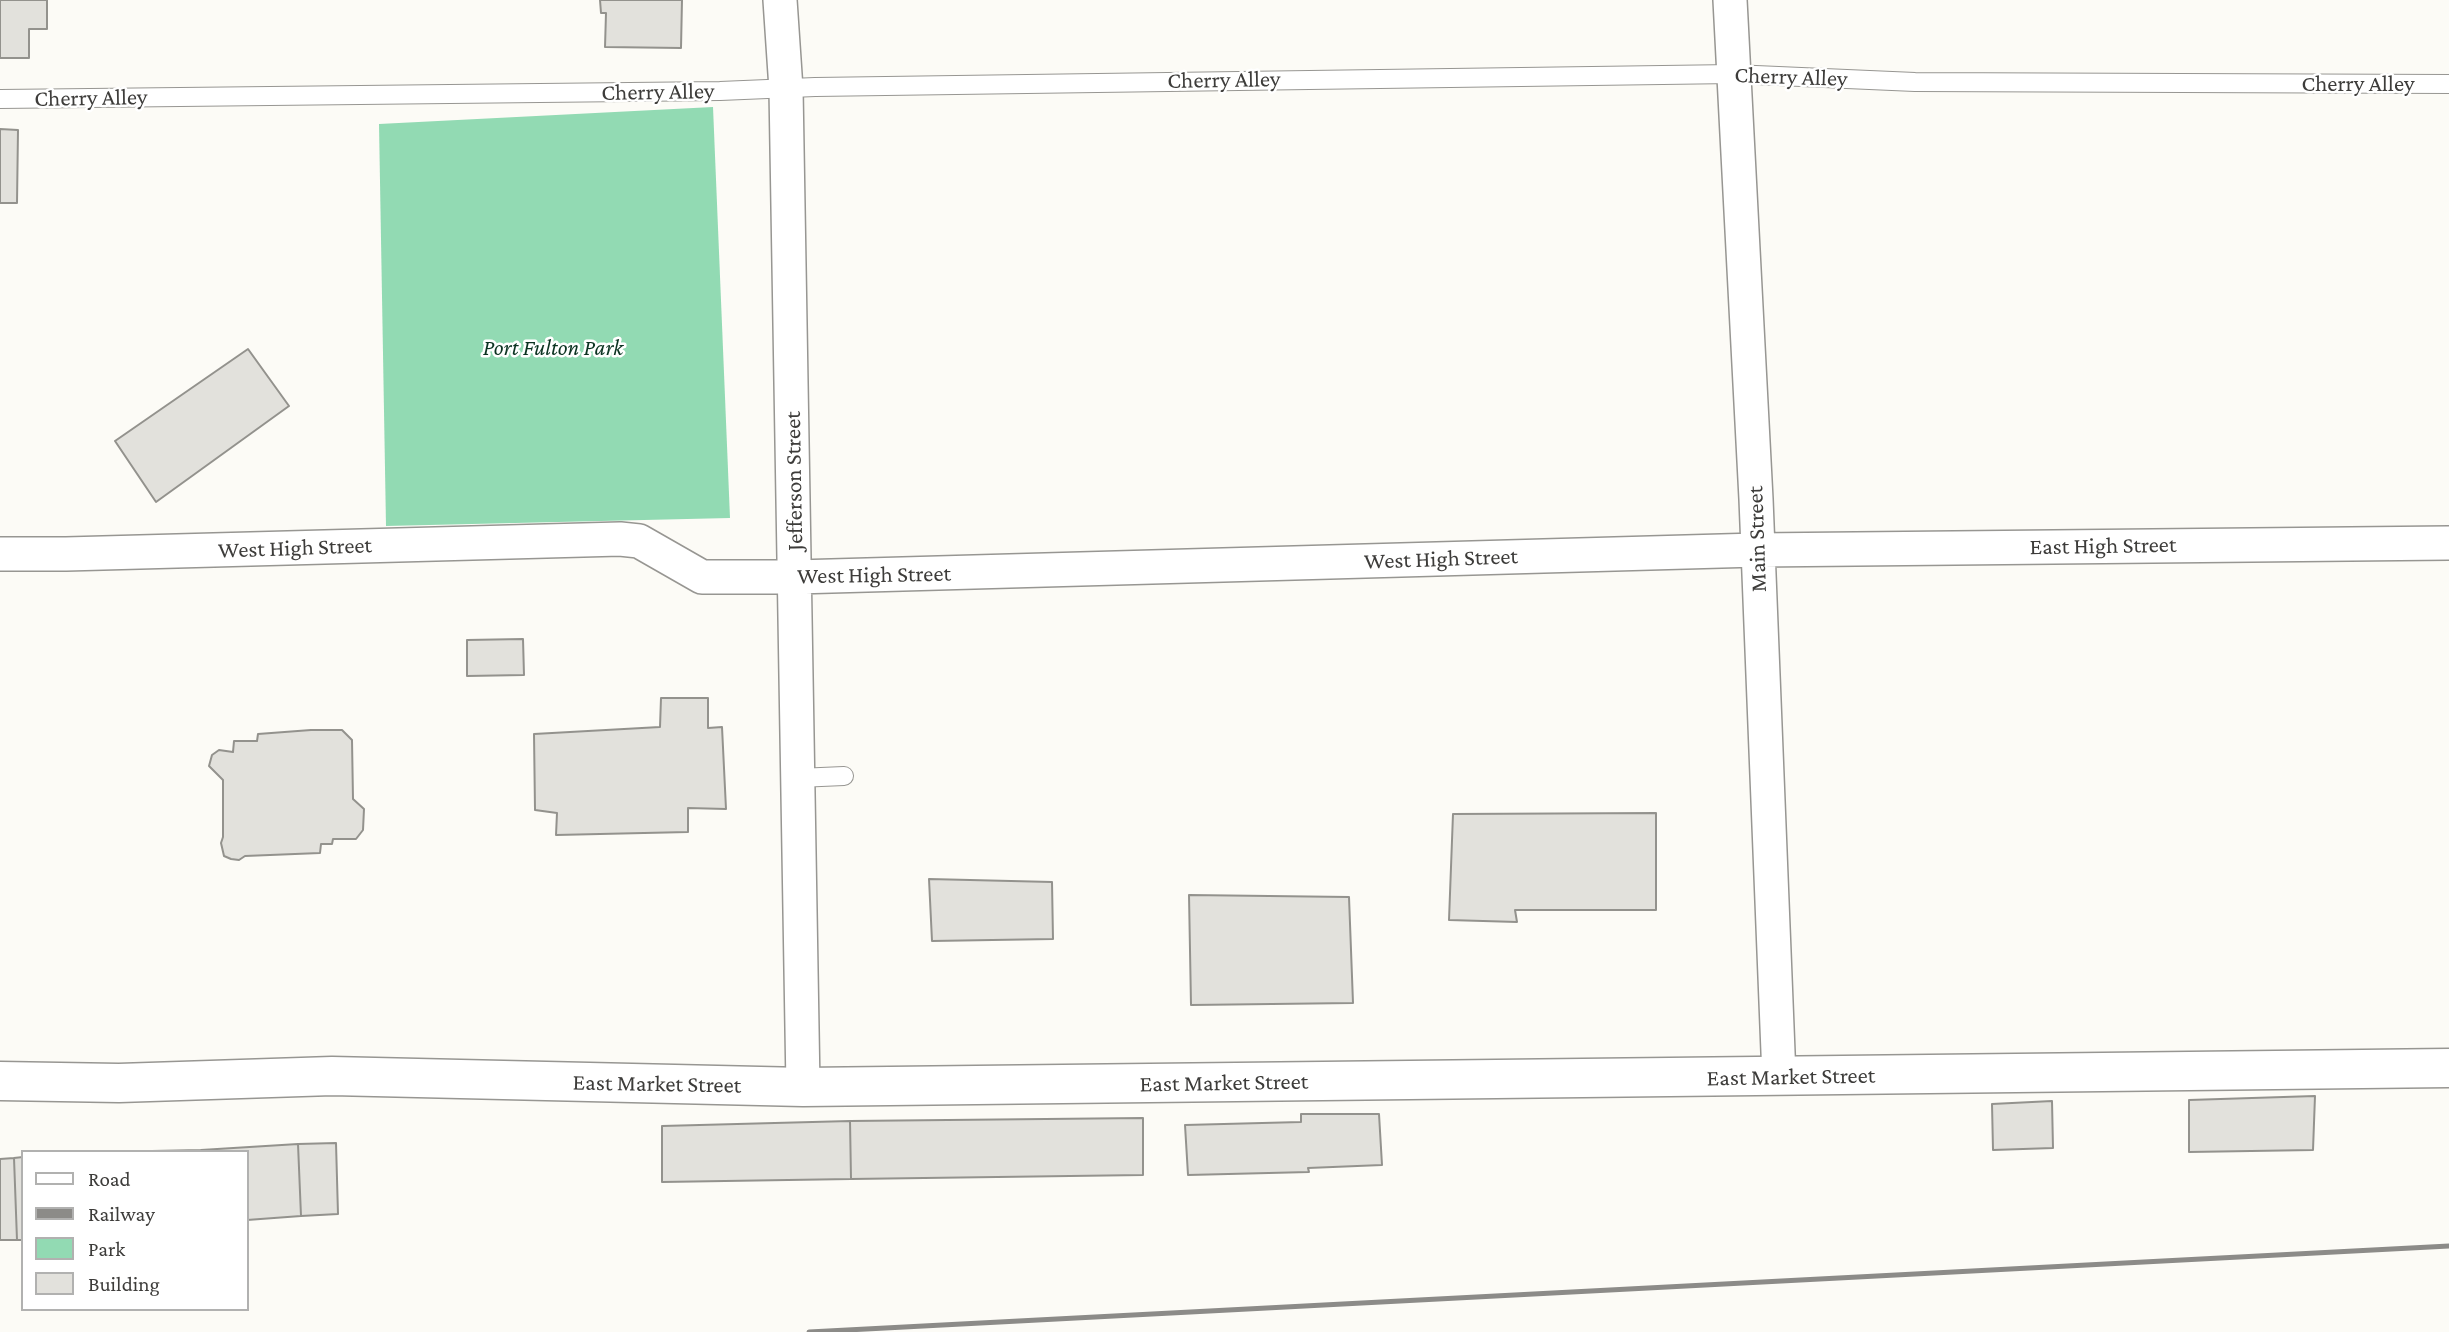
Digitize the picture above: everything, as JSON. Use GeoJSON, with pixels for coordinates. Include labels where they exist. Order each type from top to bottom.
{"type":"FeatureCollection","features":[{"type":"Feature","properties":{"kind":"main road","name":"East Market Street"},"geometry":{"type":"LineString","coordinates":[[0,1081],[119,1083],[332,1076],[803,1087],[2449,1068]]}},
{"type":"Feature","properties":{"kind":"street","name":"Jefferson Street"},"geometry":{"type":"LineString","coordinates":[[780,0],[786,89],[803,1087]]}},
{"type":"Feature","properties":{"kind":"street","name":"Main Street"},"geometry":{"type":"LineString","coordinates":[[1730,0],[1756,499],[1779,1077]]}},
{"type":"Feature","properties":{"kind":"street","name":"West High Street"},"geometry":{"type":"LineString","coordinates":[[0,554],[620,539],[639,541],[702,577],[796,577],[1757,550]]}},
{"type":"Feature","properties":{"kind":"street","name":"East High Street"},"geometry":{"type":"LineString","coordinates":[[1757,550],[2449,543]]}},
{"type":"Feature","properties":{"kind":"lane","name":"Cherry Alley"},"geometry":{"type":"LineString","coordinates":[[0,99],[1733,74],[1915,82],[2449,84]]}},
{"type":"Feature","properties":{"kind":"lane"},"geometry":{"type":"LineString","coordinates":[[798,778],[844,776]]}},
{"type":"Feature","properties":{"kind":"green space","name":"Port Fulton Park"},"geometry":{"type":"Polygon","coordinates":[[[713,107],[730,518],[386,526],[379,124],[713,107]]]}},
{"type":"Feature","properties":{"kind":"building"},"geometry":{"type":"Polygon","coordinates":[[[0,0],[47,0],[47,29],[29,29],[29,58],[0,58],[0,0]]]}},
{"type":"Feature","properties":{"kind":"building"},"geometry":{"type":"Polygon","coordinates":[[[600,0],[682,0],[681,48],[605,47],[606,13],[601,13],[600,0]]]}},
{"type":"Feature","properties":{"kind":"building"},"geometry":{"type":"Polygon","coordinates":[[[0,129],[18,130],[17,203],[0,203],[0,129]]]}},
{"type":"Feature","properties":{"kind":"building"},"geometry":{"type":"Polygon","coordinates":[[[248,349],[289,406],[156,502],[115,441],[248,349]]]}},
{"type":"Feature","properties":{"kind":"building"},"geometry":{"type":"Polygon","coordinates":[[[523,639],[524,675],[467,676],[467,640],[523,639]]]}},
{"type":"Feature","properties":{"kind":"building"},"geometry":{"type":"Polygon","coordinates":[[[661,698],[708,698],[708,728],[722,727],[726,809],[688,808],[688,832],[556,835],[557,813],[535,810],[534,734],[660,727],[661,698]]]}},
{"type":"Feature","properties":{"kind":"building"},"geometry":{"type":"Polygon","coordinates":[[[342,730],[352,740],[353,799],[364,809],[363,830],[356,839],[333,839],[332,844],[321,844],[320,853],[245,856],[239,860],[224,856],[221,843],[223,780],[209,766],[212,755],[219,750],[233,752],[234,741],[257,741],[258,734],[342,730]]]}},
{"type":"Feature","properties":{"kind":"building"},"geometry":{"type":"Polygon","coordinates":[[[1656,813],[1656,910],[1515,910],[1517,922],[1449,920],[1453,814],[1656,813]]]}},
{"type":"Feature","properties":{"kind":"building"},"geometry":{"type":"Polygon","coordinates":[[[929,879],[1052,882],[1053,939],[932,941],[929,879]]]}},
{"type":"Feature","properties":{"kind":"building"},"geometry":{"type":"Polygon","coordinates":[[[1189,895],[1349,897],[1353,1003],[1191,1005],[1189,895]]]}},
{"type":"Feature","properties":{"kind":"building"},"geometry":{"type":"Polygon","coordinates":[[[2315,1096],[2313,1150],[2189,1152],[2189,1100],[2315,1096]]]}},
{"type":"Feature","properties":{"kind":"building"},"geometry":{"type":"Polygon","coordinates":[[[2052,1101],[2053,1148],[1993,1150],[1992,1104],[2052,1101]]]}},
{"type":"Feature","properties":{"kind":"building"},"geometry":{"type":"Polygon","coordinates":[[[1301,1114],[1379,1114],[1382,1165],[1308,1168],[1309,1172],[1188,1175],[1185,1125],[1301,1122],[1301,1114]]]}},
{"type":"Feature","properties":{"kind":"building"},"geometry":{"type":"Polygon","coordinates":[[[1143,1118],[1143,1175],[851,1179],[850,1121],[1143,1118]]]}},
{"type":"Feature","properties":{"kind":"building"},"geometry":{"type":"Polygon","coordinates":[[[850,1121],[851,1179],[662,1182],[662,1126],[850,1121]]]}},
{"type":"Feature","properties":{"kind":"building"},"geometry":{"type":"Polygon","coordinates":[[[336,1143],[338,1214],[301,1216],[298,1144],[336,1143]]]}},
{"type":"Feature","properties":{"kind":"building"},"geometry":{"type":"Polygon","coordinates":[[[298,1144],[301,1216],[248,1220],[248,1150],[201,1150],[298,1144]]]}},
{"type":"Feature","properties":{"kind":"building"},"geometry":{"type":"Polygon","coordinates":[[[21,1157],[21,1240],[17,1240],[14,1158],[21,1157]]]}},
{"type":"Feature","properties":{"kind":"building"},"geometry":{"type":"Polygon","coordinates":[[[14,1158],[17,1240],[0,1240],[0,1159],[14,1158]]]}},
{"type":"Feature","properties":{"kind":"railway"},"geometry":{"type":"LineString","coordinates":[[809,1332],[2449,1246]]}}]}
